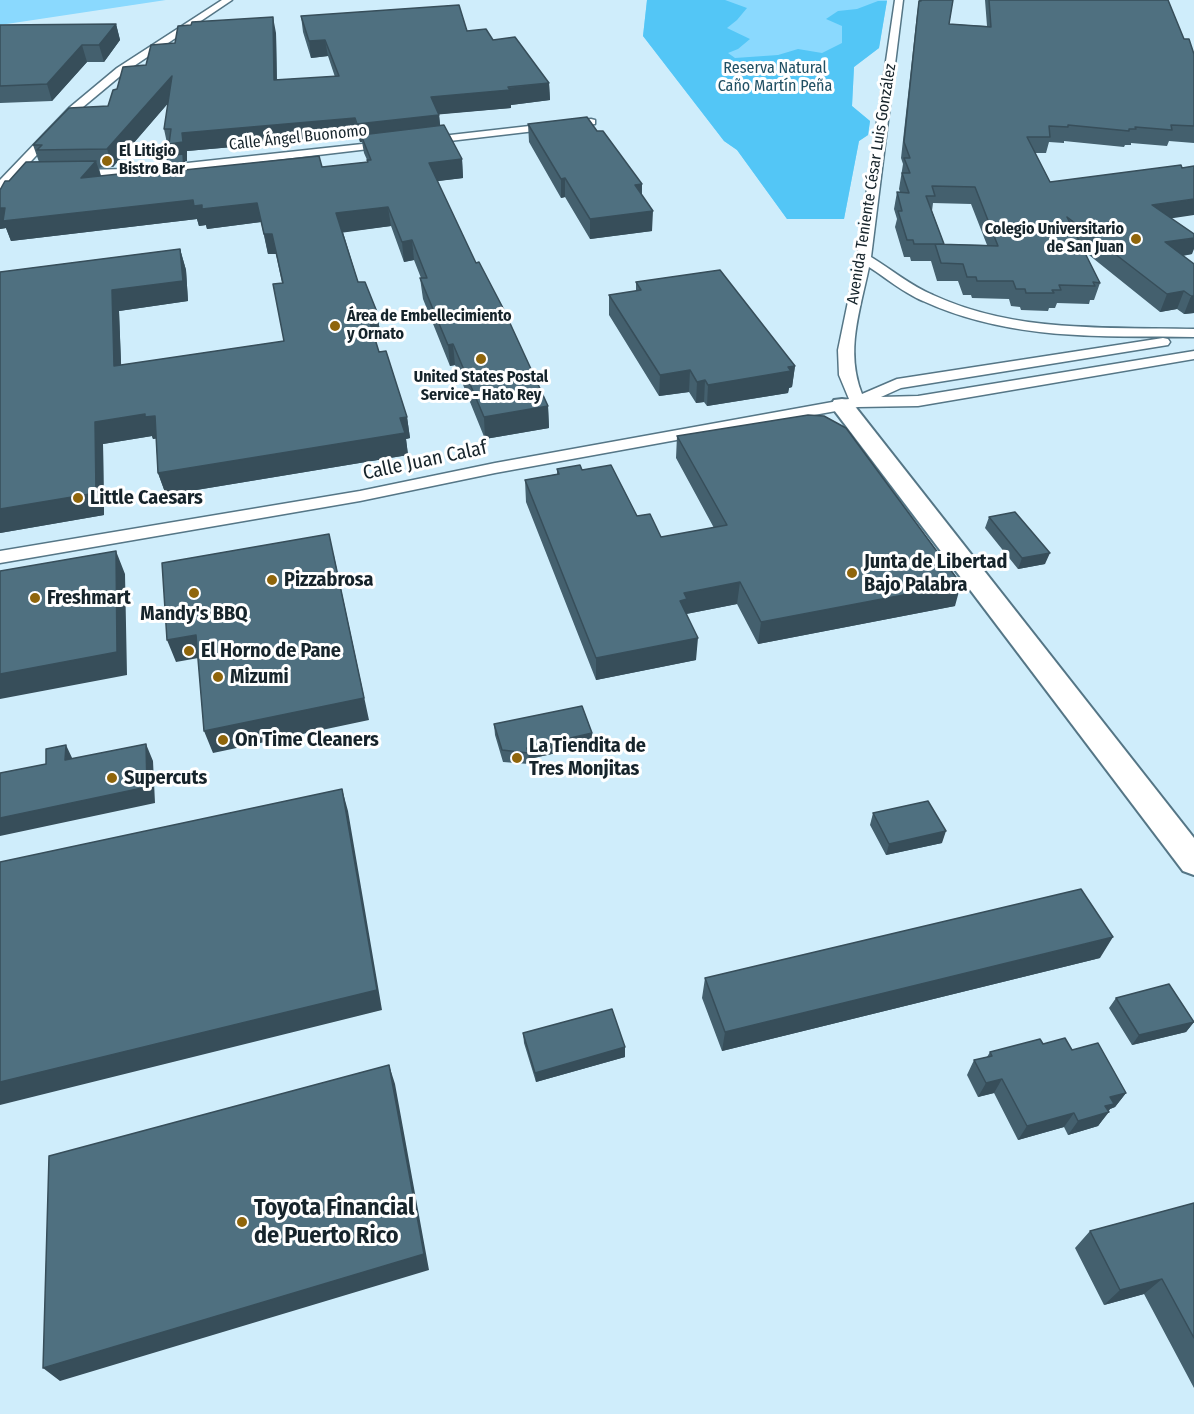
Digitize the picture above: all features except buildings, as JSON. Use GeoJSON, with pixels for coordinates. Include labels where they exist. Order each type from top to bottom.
{"type":"FeatureCollection","features":[{"type":"Feature","properties":{"kind":"street"},"geometry":{"type":"LineString","coordinates":[[0,187],[73,110],[121,70],[228,0]]}},
{"type":"Feature","properties":{"kind":"street","name":"Avenida Teniente César Luis González"},"geometry":{"type":"LineString","coordinates":[[899,0],[864,258],[845,350],[850,403],[1194,862]]}},
{"type":"Feature","properties":{"kind":"street","name":"Calle Ángel Buonomo"},"geometry":{"type":"LineString","coordinates":[[55,175],[132,173],[591,122]]}},
{"type":"Feature","properties":{"kind":"street"},"geometry":{"type":"LineString","coordinates":[[9,176],[32,176]]}},
{"type":"Feature","properties":{"kind":"street"},"geometry":{"type":"LineString","coordinates":[[864,258],[927,298],[988,320],[1046,330],[1194,335]]}},
{"type":"Feature","properties":{"kind":"street"},"geometry":{"type":"LineString","coordinates":[[850,403],[897,384],[1194,335]]}},
{"type":"Feature","properties":{"kind":"street"},"geometry":{"type":"LineString","coordinates":[[850,403],[918,401],[1194,356]]}},
{"type":"Feature","properties":{"kind":"street","name":"Calle Juan Calaf"},"geometry":{"type":"LineString","coordinates":[[0,557],[360,496],[506,466],[850,403]]}},
{"type":"Feature","properties":{"kind":"green space"},"geometry":{"type":"Polygon","coordinates":[[[0,0],[166,0],[0,25],[0,0]]]}},
{"type":"Feature","properties":{"kind":"green space","name":"Reserva Natural Caño Martín Peña"},"geometry":{"type":"Polygon","coordinates":[[[647,0],[887,0],[879,48],[854,67],[852,106],[870,121],[868,135],[859,141],[844,219],[787,219],[737,150],[724,141],[643,36],[647,0]]]}},
{"type":"Feature","properties":{"kind":"shaded area","name":"Reserva Natural Caño Martín Peña"},"geometry":{"type":"Polygon","coordinates":[[[647,0],[725,0],[747,8],[727,28],[750,39],[738,49],[728,53],[735,58],[778,55],[798,49],[822,53],[842,43],[842,26],[826,19],[838,11],[857,9],[878,1],[887,1],[879,48],[854,67],[852,106],[870,121],[868,135],[859,141],[844,219],[787,219],[737,150],[724,141],[643,36],[647,0]]]}},
{"type":"Feature","properties":{"kind":"place","name":"El Litigio Bistro Bar"},"geometry":{"type":"Point","coordinates":[107,161]}},
{"type":"Feature","properties":{"kind":"place","name":"Colegio Universitario de San Juan"},"geometry":{"type":"Point","coordinates":[1136,239]}},
{"type":"Feature","properties":{"kind":"place","name":"Área de Embellecimiento y Ornato"},"geometry":{"type":"Point","coordinates":[335,326]}},
{"type":"Feature","properties":{"kind":"place","name":"United States Postal Service - Hato Rey"},"geometry":{"type":"Point","coordinates":[481,359]}},
{"type":"Feature","properties":{"kind":"place","name":"Little Caesars"},"geometry":{"type":"Point","coordinates":[78,498]}},
{"type":"Feature","properties":{"kind":"place","name":"Junta de Libertad Bajo Palabra"},"geometry":{"type":"Point","coordinates":[852,573]}},
{"type":"Feature","properties":{"kind":"place","name":"Pizzabrosa"},"geometry":{"type":"Point","coordinates":[272,580]}},
{"type":"Feature","properties":{"kind":"place","name":"Mandy's BBQ"},"geometry":{"type":"Point","coordinates":[194,593]}},
{"type":"Feature","properties":{"kind":"place","name":"Freshmart"},"geometry":{"type":"Point","coordinates":[35,598]}},
{"type":"Feature","properties":{"kind":"place","name":"El Horno de Pane"},"geometry":{"type":"Point","coordinates":[189,651]}},
{"type":"Feature","properties":{"kind":"place","name":"Mizumi"},"geometry":{"type":"Point","coordinates":[218,677]}},
{"type":"Feature","properties":{"kind":"place","name":"On Time Cleaners"},"geometry":{"type":"Point","coordinates":[223,740]}},
{"type":"Feature","properties":{"kind":"place","name":"La Tiendita de Tres Monjitas"},"geometry":{"type":"Point","coordinates":[517,758]}},
{"type":"Feature","properties":{"kind":"place","name":"Supercuts"},"geometry":{"type":"Point","coordinates":[112,778]}},
{"type":"Feature","properties":{"kind":"place","name":"Toyota Financial de Puerto Rico"},"geometry":{"type":"Point","coordinates":[242,1222]}}]}
